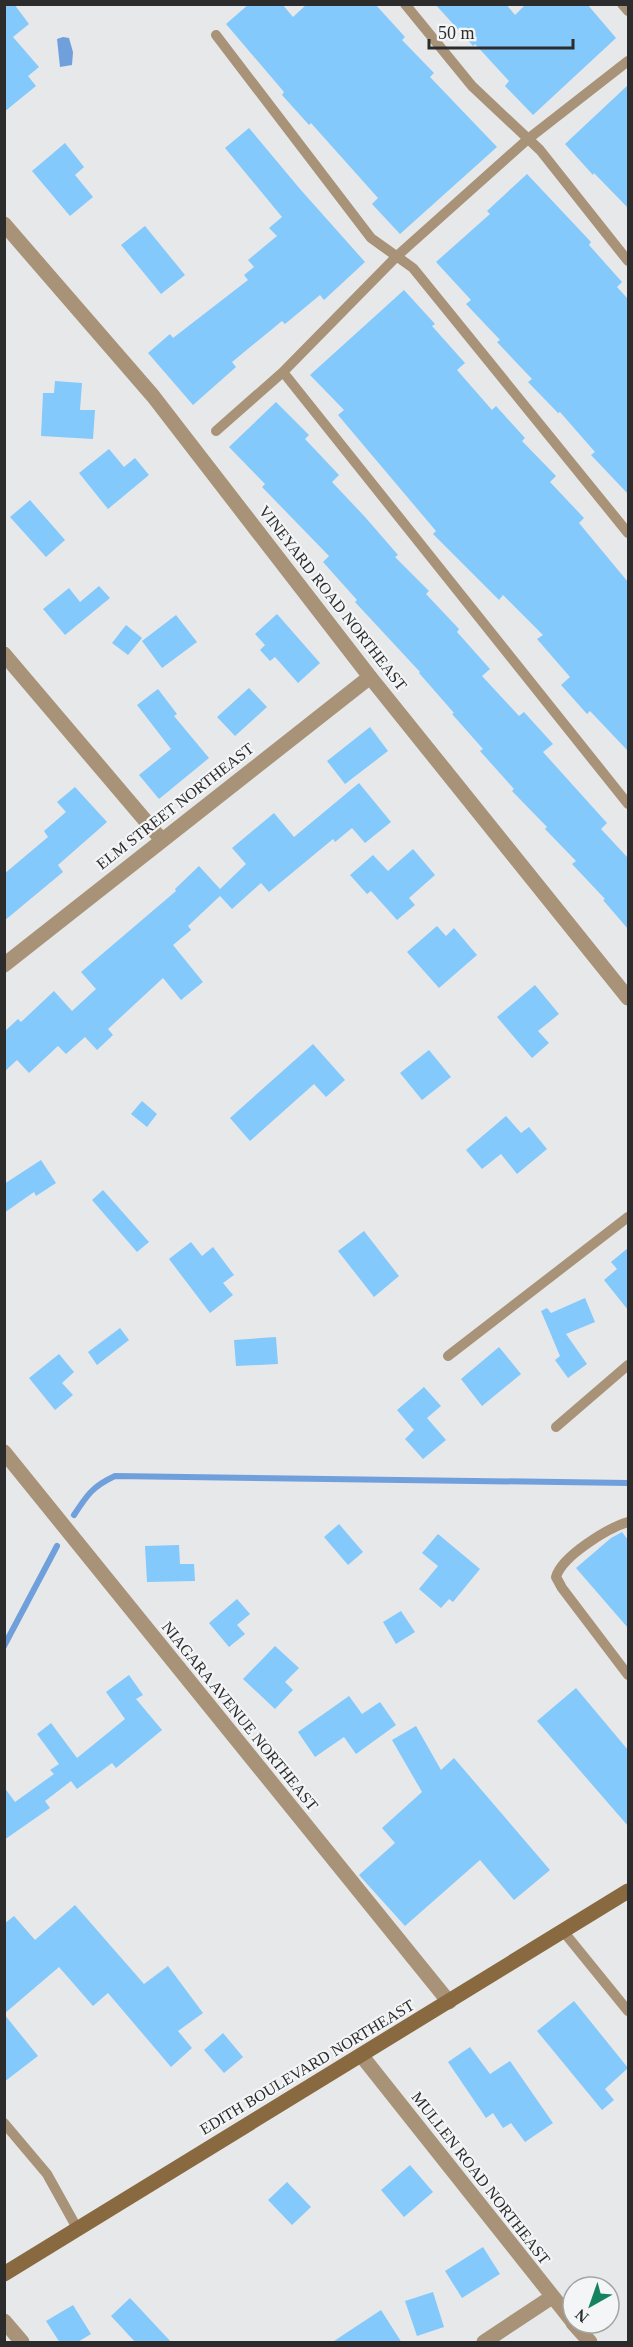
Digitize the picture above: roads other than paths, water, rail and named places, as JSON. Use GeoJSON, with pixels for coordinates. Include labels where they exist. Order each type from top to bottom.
{"type":"FeatureCollection","features":[{"type":"Feature","properties":{"kind":"street","name":"VINEYARD ROAD NORTHEAST"},"geometry":{"type":"LineString","coordinates":[[4,224],[153,396],[370,677],[628,998]]}},
{"type":"Feature","properties":{"kind":"street"},"geometry":{"type":"LineString","coordinates":[[4,654],[161,839]]}},
{"type":"Feature","properties":{"kind":"street","name":"ELM STREET NORTHEAST"},"geometry":{"type":"LineString","coordinates":[[4,965],[161,839],[370,677]]}},
{"type":"Feature","properties":{"kind":"street","name":"NIAGARA AVENUE NORTHEAST"},"geometry":{"type":"LineString","coordinates":[[4,1452],[449,2002]]}},
{"type":"Feature","properties":{"kind":"street","name":"EDITH BOULEVARD NORTHEAST"},"geometry":{"type":"LineString","coordinates":[[4,2274],[628,1892]]}},
{"type":"Feature","properties":{"kind":"street","name":"MULLEN ROAD NORTHEAST"},"geometry":{"type":"LineString","coordinates":[[361,2055],[561,2308]]}},
{"type":"Feature","properties":{"kind":"street"},"geometry":{"type":"LineString","coordinates":[[484,2343],[552,2297]]}},
{"type":"Feature","properties":{"kind":"street"},"geometry":{"type":"LineString","coordinates":[[4,2321],[22,2343]]}},
{"type":"Feature","properties":{"kind":"lane"},"geometry":{"type":"LineString","coordinates":[[405,4],[472,86],[540,150],[628,261]]}},
{"type":"Feature","properties":{"kind":"lane"},"geometry":{"type":"LineString","coordinates":[[622,4],[628,11]]}},
{"type":"Feature","properties":{"kind":"lane"},"geometry":{"type":"LineString","coordinates":[[216,35],[371,238],[413,267],[628,533]]}},
{"type":"Feature","properties":{"kind":"lane"},"geometry":{"type":"LineString","coordinates":[[216,431],[284,372],[397,256],[528,140],[628,61]]}},
{"type":"Feature","properties":{"kind":"lane"},"geometry":{"type":"LineString","coordinates":[[284,372],[628,804]]}},
{"type":"Feature","properties":{"kind":"lane"},"geometry":{"type":"LineString","coordinates":[[448,1356],[628,1217]]}},
{"type":"Feature","properties":{"kind":"lane"},"geometry":{"type":"LineString","coordinates":[[556,1427],[628,1365]]}},
{"type":"Feature","properties":{"kind":"lane"},"geometry":{"type":"LineString","coordinates":[[628,1522],[619,1525],[570,1556],[558,1568],[556,1577],[561,1588],[628,1675]]}},
{"type":"Feature","properties":{"kind":"lane"},"geometry":{"type":"LineString","coordinates":[[563,1931],[628,2011]]}},
{"type":"Feature","properties":{"kind":"lane"},"geometry":{"type":"LineString","coordinates":[[4,2123],[47,2174],[77,2228]]}},
{"type":"Feature","properties":{"kind":"water"},"geometry":{"type":"Polygon","coordinates":[[[69,38],[73,52],[72,65],[60,67],[57,39],[69,38]]]}},
{"type":"Feature","properties":{"kind":"waterway"},"geometry":{"type":"LineString","coordinates":[[74,1515],[91,1492],[115,1476],[628,1483]]}},
{"type":"Feature","properties":{"kind":"waterway"},"geometry":{"type":"LineString","coordinates":[[4,1646],[57,1546]]}}]}
